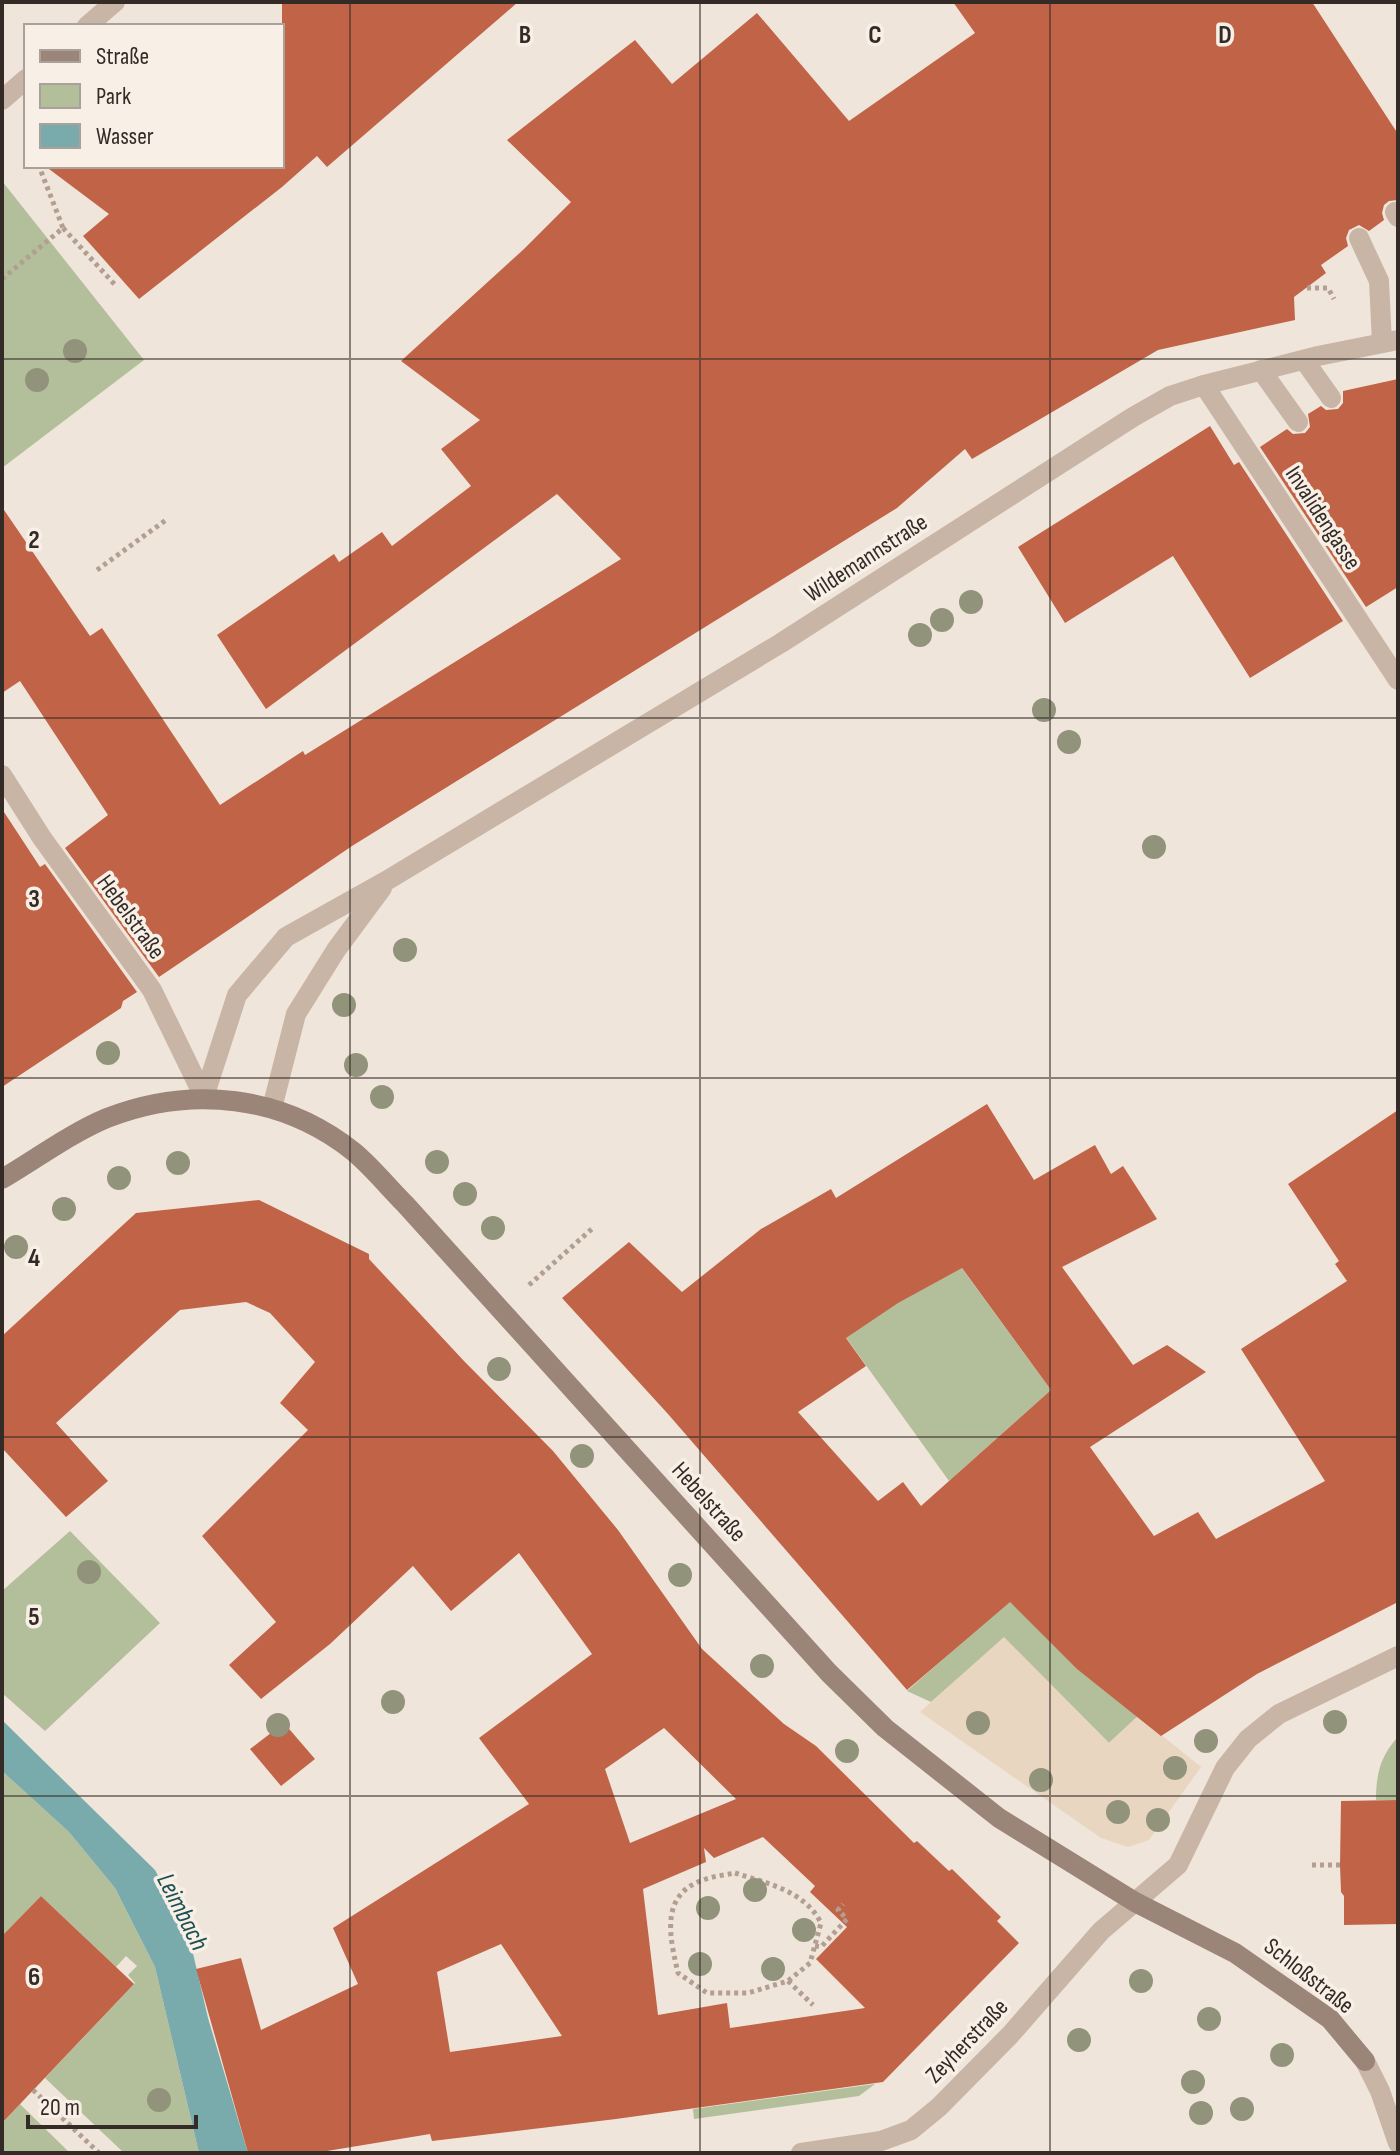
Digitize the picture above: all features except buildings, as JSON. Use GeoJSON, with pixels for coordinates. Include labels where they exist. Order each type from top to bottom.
{"type":"FeatureCollection","features":[{"type":"Feature","properties":{"kind":"street"},"geometry":{"type":"LineString","coordinates":[[89,24],[115,2]]}},
{"type":"Feature","properties":{"kind":"street"},"geometry":{"type":"LineString","coordinates":[[1359,238],[1379,281],[1390,342]]}},
{"type":"Feature","properties":{"kind":"street","name":"Wildemannstraße"},"geometry":{"type":"LineString","coordinates":[[204,1097],[237,995],[286,937],[386,881],[781,643],[1170,396],[1261,370],[1390,342]]}},
{"type":"Feature","properties":{"kind":"street"},"geometry":{"type":"LineString","coordinates":[[1304,360],[1331,398]]}},
{"type":"Feature","properties":{"kind":"street"},"geometry":{"type":"LineString","coordinates":[[1261,370],[1298,422]]}},
{"type":"Feature","properties":{"kind":"street","name":"Invalidengasse"},"geometry":{"type":"LineString","coordinates":[[1204,385],[1398,680]]}},
{"type":"Feature","properties":{"kind":"street","name":"Hebelstraße"},"geometry":{"type":"LineString","coordinates":[[2,775],[42,838],[152,990],[204,1097]]}},
{"type":"Feature","properties":{"kind":"street","name":"Wildemannstraße"},"geometry":{"type":"LineString","coordinates":[[272,1108],[296,1014],[336,950],[386,881]]}},
{"type":"Feature","properties":{"kind":"street","name":"Hebelstraße"},"geometry":{"type":"LineString","coordinates":[[2,1179],[106,1119],[140,1108],[204,1097],[228,1098],[272,1108],[319,1128],[355,1153],[829,1673],[885,1728],[999,1818],[1135,1902]]}},
{"type":"Feature","properties":{"kind":"street","name":"Zeyherstraße"},"geometry":{"type":"LineString","coordinates":[[801,2153],[881,2141],[911,2130],[939,2107],[1021,2023],[1101,1931],[1178,1865],[1225,1768],[1248,1739],[1279,1714],[1398,1656]]}},
{"type":"Feature","properties":{"kind":"street","name":"Schloßstraße"},"geometry":{"type":"LineString","coordinates":[[1135,1902],[1235,1953],[1330,2019],[1365,2061],[1380,2091],[1398,2143]]}},
{"type":"Feature","properties":{"kind":"path"},"geometry":{"type":"LineString","coordinates":[[40,168],[63,228],[117,287]]}},
{"type":"Feature","properties":{"kind":"path"},"geometry":{"type":"LineString","coordinates":[[2,279],[63,228]]}},
{"type":"Feature","properties":{"kind":"path"},"geometry":{"type":"LineString","coordinates":[[1307,288],[1328,288],[1334,299]]}},
{"type":"Feature","properties":{"kind":"path"},"geometry":{"type":"LineString","coordinates":[[97,570],[166,520]]}},
{"type":"Feature","properties":{"kind":"path"},"geometry":{"type":"LineString","coordinates":[[501,1311],[594,1227]]}},
{"type":"Feature","properties":{"kind":"path"},"geometry":{"type":"LineString","coordinates":[[1312,1865],[1340,1865]]}},
{"type":"Feature","properties":{"kind":"path"},"geometry":{"type":"LineString","coordinates":[[735,1873],[782,1887],[814,1909],[821,1923],[810,1963],[788,1981],[748,1993],[707,1993],[678,1973],[670,1936],[672,1911],[682,1893],[702,1880],[735,1873]]}},
{"type":"Feature","properties":{"kind":"path"},"geometry":{"type":"LineString","coordinates":[[815,1946],[821,1947],[847,1919],[838,1910],[843,1904]]}},
{"type":"Feature","properties":{"kind":"path"},"geometry":{"type":"LineString","coordinates":[[788,1981],[813,2005]]}},
{"type":"Feature","properties":{"kind":"path"},"geometry":{"type":"LineString","coordinates":[[33,2090],[99,2153]]}},
{"type":"Feature","properties":{"kind":"green space"},"geometry":{"type":"Polygon","coordinates":[[[2,181],[144,360],[2,468],[2,181]]]}},
{"type":"Feature","properties":{"kind":"green space"},"geometry":{"type":"Polygon","coordinates":[[[958,1263],[1051,1390],[949,1481],[845,1336],[958,1263]]]}},
{"type":"Feature","properties":{"kind":"green space"},"geometry":{"type":"Polygon","coordinates":[[[70,1531],[160,1623],[45,1731],[2,1693],[2,1591],[70,1531]]]}},
{"type":"Feature","properties":{"kind":"green space"},"geometry":{"type":"Polygon","coordinates":[[[1009,1601],[1138,1716],[1109,1743],[1004,1638],[931,1702],[907,1691],[1009,1601]]]}},
{"type":"Feature","properties":{"kind":"green space"},"geometry":{"type":"Polygon","coordinates":[[[1398,1737],[1398,1800],[1376,1800],[1380,1766],[1398,1737]]]}},
{"type":"Feature","properties":{"kind":"green space"},"geometry":{"type":"Polygon","coordinates":[[[2,1771],[69,1832],[115,1888],[155,1967],[199,2153],[124,2153],[45,2078],[135,1983],[128,1975],[137,1966],[126,1956],[116,1967],[41,1896],[2,1936],[2,1771]]]}},
{"type":"Feature","properties":{"kind":"green space"},"geometry":{"type":"Polygon","coordinates":[[[875,2084],[859,2096],[694,2119],[693,2109],[875,2084]]]}},
{"type":"Feature","properties":{"kind":"green space"},"geometry":{"type":"Polygon","coordinates":[[[20,2104],[70,2153],[2,2153],[2,2123],[20,2104]]]}},
{"type":"Feature","properties":{"kind":"shaded area"},"geometry":{"type":"Polygon","coordinates":[[[1004,1637],[1109,1743],[1138,1716],[1201,1767],[1149,1840],[1128,1847],[1101,1838],[920,1712],[1004,1637]]]}},
{"type":"Feature","properties":{"kind":"water"},"geometry":{"type":"Polygon","coordinates":[[[2,1720],[155,1870],[188,1932],[208,2018],[248,2153],[199,2153],[155,1967],[115,1888],[69,1832],[2,1771],[2,1720]]]}},
{"type":"Feature","properties":{"kind":"water label","name":"Leimbach"},"geometry":{"type":"Point","coordinates":[182,1912]}}]}
